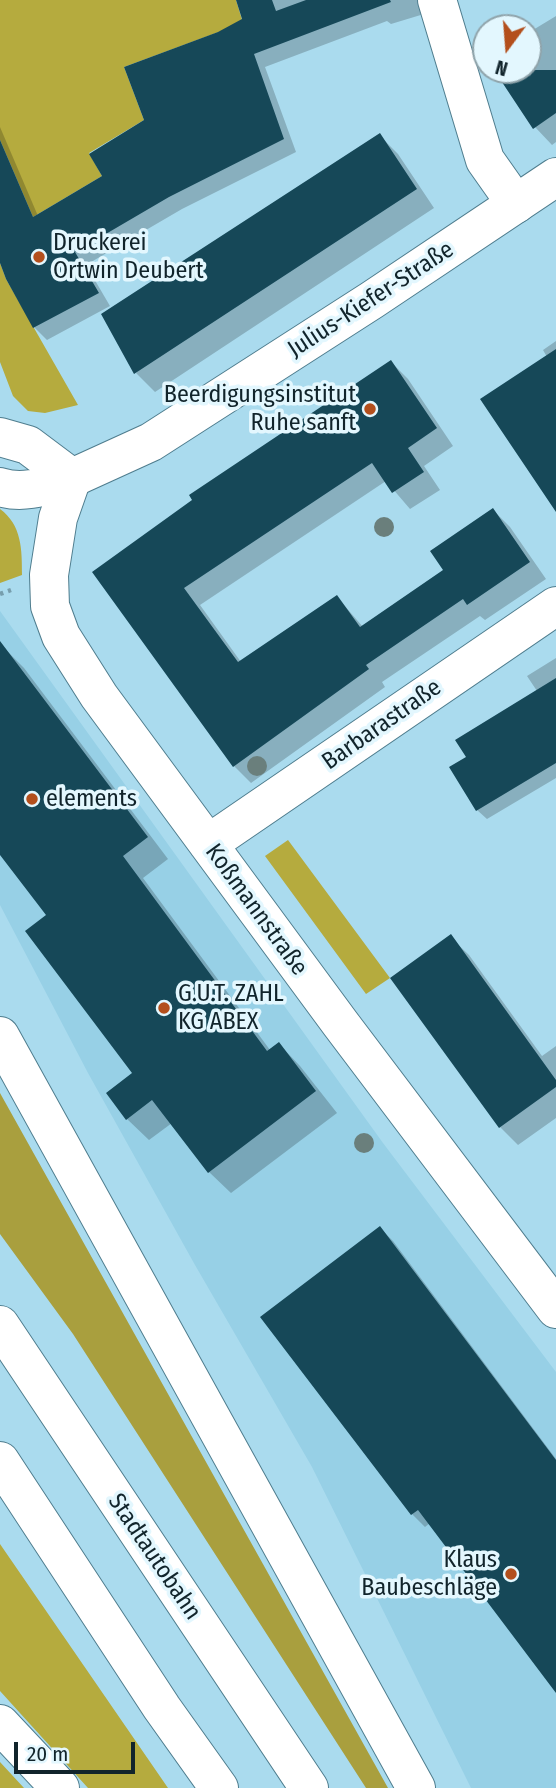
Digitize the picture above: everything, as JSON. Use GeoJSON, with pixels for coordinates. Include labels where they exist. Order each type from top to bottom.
{"type":"FeatureCollection","features":[{"type":"Feature","properties":{"kind":"main road"},"geometry":{"type":"LineString","coordinates":[[437,0],[485,160],[516,204]]}},
{"type":"Feature","properties":{"kind":"main road","name":"Julius-Kiefer-Straße"},"geometry":{"type":"LineString","coordinates":[[0,486],[12,490],[31,490],[72,478],[151,442],[372,300],[556,177]]}},
{"type":"Feature","properties":{"kind":"main road"},"geometry":{"type":"LineString","coordinates":[[0,437],[27,445],[72,478]]}},
{"type":"Feature","properties":{"kind":"main road","name":"Koßmannstraße"},"geometry":{"type":"LineString","coordinates":[[72,478],[58,518],[49,575],[50,606],[67,646],[99,696],[208,844],[556,1309]]}},
{"type":"Feature","properties":{"kind":"main road","name":"Barbarastraße"},"geometry":{"type":"LineString","coordinates":[[208,844],[556,606]]}},
{"type":"Feature","properties":{"kind":"main road"},"geometry":{"type":"LineString","coordinates":[[0,1036],[416,1788]]}},
{"type":"Feature","properties":{"kind":"main road","name":"Stadtautobahn"},"geometry":{"type":"LineString","coordinates":[[0,1325],[309,1788]]}},
{"type":"Feature","properties":{"kind":"main road"},"geometry":{"type":"LineString","coordinates":[[0,1461],[162,1708],[219,1788]]}},
{"type":"Feature","properties":{"kind":"main road"},"geometry":{"type":"LineString","coordinates":[[0,1724],[60,1788]]}},
{"type":"Feature","properties":{"kind":"shaded area"},"geometry":{"type":"Polygon","coordinates":[[[0,0],[236,0],[243,23],[124,67],[144,120],[89,153],[102,176],[33,217],[0,140],[0,0]]]}},
{"type":"Feature","properties":{"kind":"shaded area"},"geometry":{"type":"Polygon","coordinates":[[[0,263],[6,279],[78,405],[45,413],[28,411],[13,396],[0,362],[0,263]]]}},
{"type":"Feature","properties":{"kind":"shaded area"},"geometry":{"type":"Polygon","coordinates":[[[0,509],[17,530],[22,575],[0,583],[0,509]]]}},
{"type":"Feature","properties":{"kind":"shaded area"},"geometry":{"type":"Polygon","coordinates":[[[0,611],[383,1143],[556,1372],[556,1788],[471,1788],[312,1467],[88,1073],[0,905],[0,611]]]}},
{"type":"Feature","properties":{"kind":"shaded area"},"geometry":{"type":"Polygon","coordinates":[[[288,840],[390,978],[366,994],[265,856],[288,840]]]}},
{"type":"Feature","properties":{"kind":"shaded area"},"geometry":{"type":"Polygon","coordinates":[[[0,1093],[388,1788],[366,1788],[73,1334],[0,1234],[0,1093]]]}},
{"type":"Feature","properties":{"kind":"shaded area"},"geometry":{"type":"Polygon","coordinates":[[[0,1544],[168,1788],[88,1788],[0,1691],[0,1544]]]}},
{"type":"Feature","properties":{"kind":"shaded area"},"geometry":{"type":"Polygon","coordinates":[[[0,1762],[24,1788],[0,1788],[0,1762]]]}},
{"type":"Feature","properties":{"kind":"building"},"geometry":{"type":"Polygon","coordinates":[[[236,0],[272,0],[276,11],[306,0],[391,2],[254,54],[284,139],[169,197],[75,252],[99,293],[33,328],[0,263],[0,140],[33,217],[102,176],[89,154],[144,120],[124,67],[218,32],[242,19],[236,0]]]}},
{"type":"Feature","properties":{"kind":"building"},"geometry":{"type":"Polygon","coordinates":[[[542,70],[556,70],[556,113],[533,129],[503,84],[542,84],[542,70]]]}},
{"type":"Feature","properties":{"kind":"building"},"geometry":{"type":"Polygon","coordinates":[[[380,133],[417,189],[134,374],[101,314],[380,133]]]}},
{"type":"Feature","properties":{"kind":"building"},"geometry":{"type":"Polygon","coordinates":[[[556,349],[556,512],[480,399],[556,349]]]}},
{"type":"Feature","properties":{"kind":"building"},"geometry":{"type":"Polygon","coordinates":[[[391,360],[437,428],[408,448],[424,472],[392,493],[372,463],[184,588],[238,662],[337,595],[360,627],[443,570],[430,551],[493,508],[530,562],[467,605],[463,599],[366,665],[369,669],[233,767],[92,572],[192,500],[189,495],[391,360]]]}},
{"type":"Feature","properties":{"kind":"building"},"geometry":{"type":"Polygon","coordinates":[[[0,641],[148,837],[123,856],[267,1051],[279,1042],[316,1091],[208,1173],[152,1100],[126,1120],[106,1093],[132,1073],[25,931],[46,915],[0,855],[0,641]]]}},
{"type":"Feature","properties":{"kind":"building"},"geometry":{"type":"Polygon","coordinates":[[[556,678],[556,763],[476,811],[449,767],[466,757],[455,740],[556,678]]]}},
{"type":"Feature","properties":{"kind":"building"},"geometry":{"type":"Polygon","coordinates":[[[451,934],[556,1080],[556,1087],[499,1128],[390,978],[451,934]]]}},
{"type":"Feature","properties":{"kind":"building"},"geometry":{"type":"Polygon","coordinates":[[[380,1226],[556,1460],[556,1693],[418,1510],[411,1515],[260,1317],[380,1226]]]}},
{"type":"Feature","properties":{"kind":"place","name":"Druckerei Ortwin Deubert"},"geometry":{"type":"Point","coordinates":[39,257]}},
{"type":"Feature","properties":{"kind":"place","name":"Beerdigungsinstitut Ruhe sanft"},"geometry":{"type":"Point","coordinates":[370,409]}},
{"type":"Feature","properties":{"kind":"place","name":"elements"},"geometry":{"type":"Point","coordinates":[32,799]}},
{"type":"Feature","properties":{"kind":"place","name":"G.U.T. ZAHL KG ABEX"},"geometry":{"type":"Point","coordinates":[164,1008]}},
{"type":"Feature","properties":{"kind":"place","name":"Klaus Baubeschläge"},"geometry":{"type":"Point","coordinates":[511,1574]}}]}
